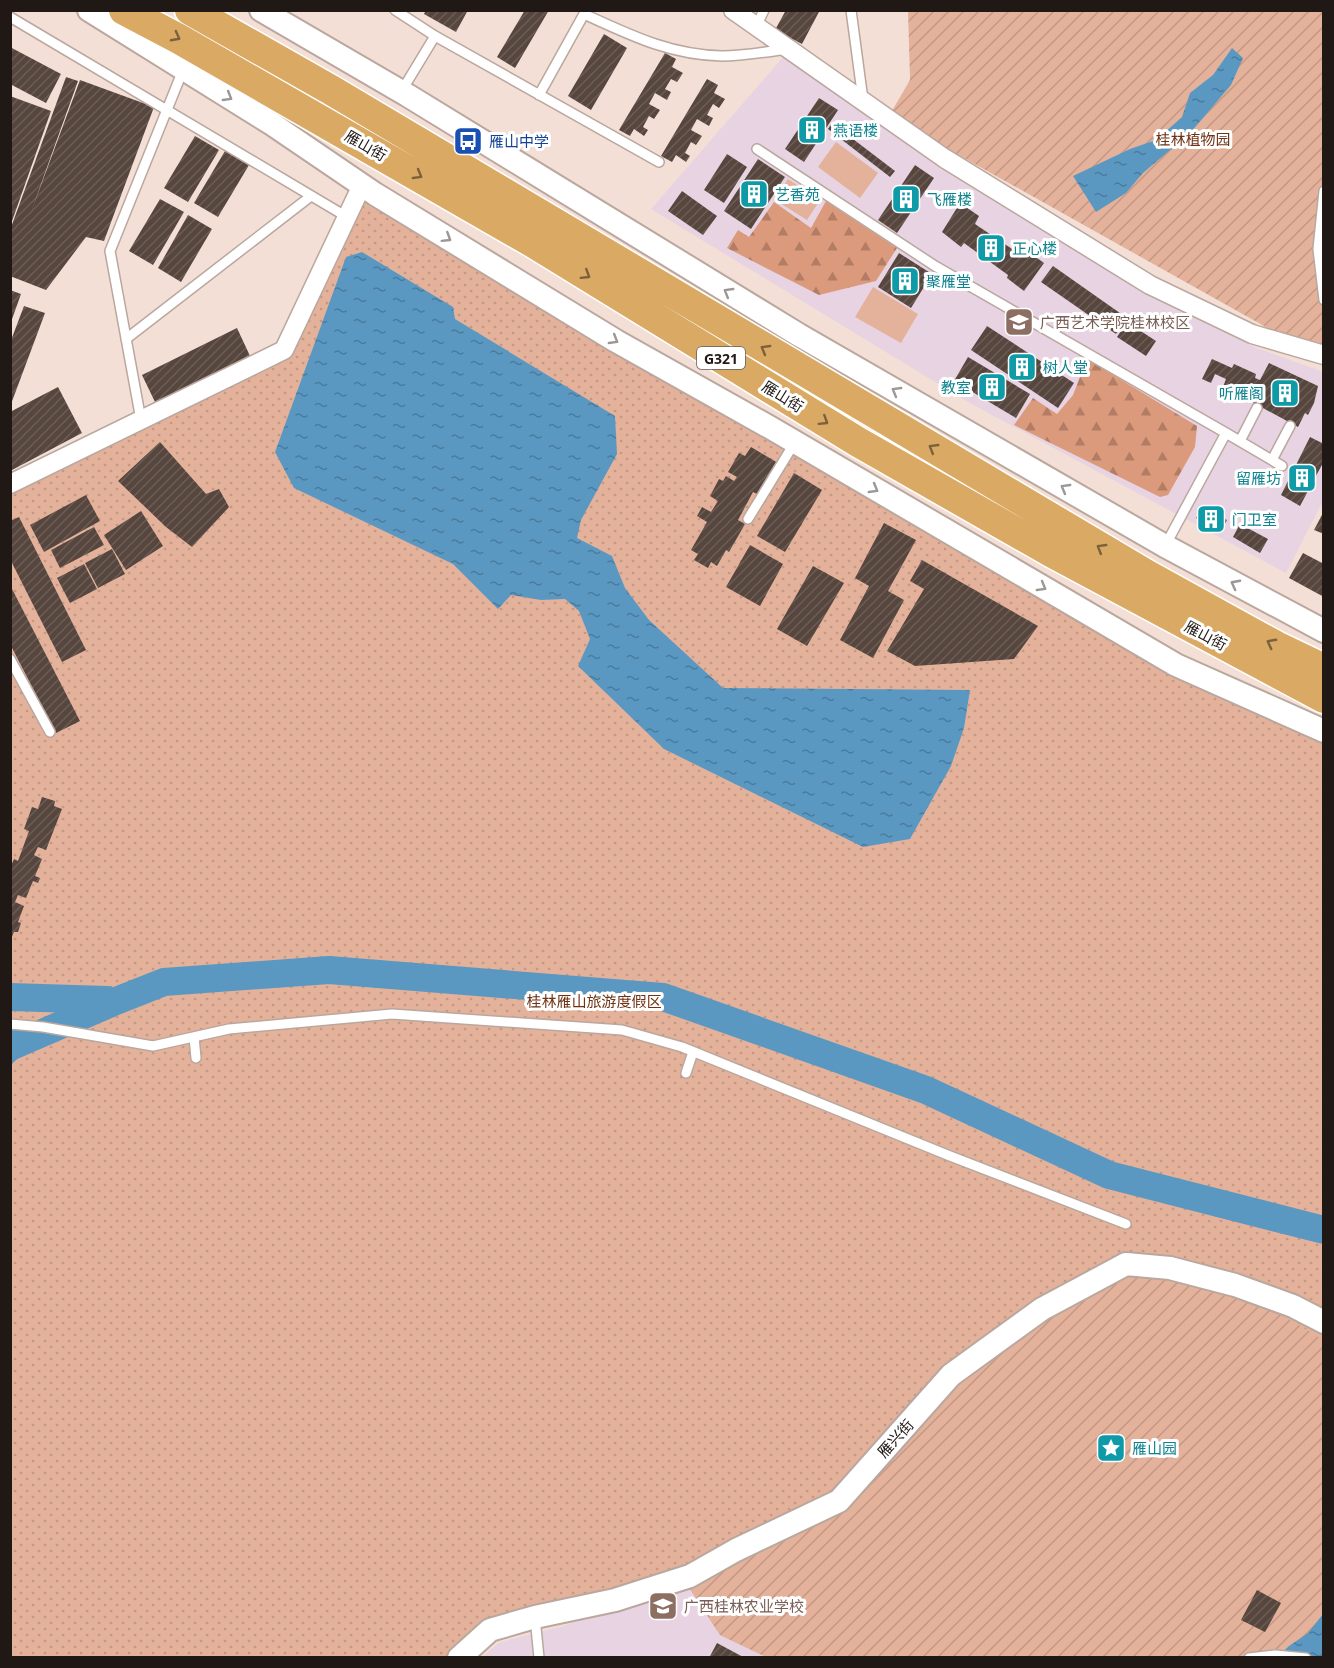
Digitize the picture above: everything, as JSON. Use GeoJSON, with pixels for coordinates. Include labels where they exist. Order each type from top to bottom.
{"type":"FeatureCollection","features":[{"type":"Feature","properties":{"kind":"highway","name":"雁山街"},"geometry":{"type":"LineString","coordinates":[[124,10],[209,56],[532,242],[858,442],[1050,552],[1323,698]]}},
{"type":"Feature","properties":{"kind":"highway","name":"雁山街"},"geometry":{"type":"LineString","coordinates":[[190,10],[331,90],[1147,575],[1276,646],[1323,669]]}},
{"type":"Feature","properties":{"kind":"street"},"geometry":{"type":"LineString","coordinates":[[89,10],[272,124],[362,185],[616,341],[795,442],[1176,665],[1323,731]]}},
{"type":"Feature","properties":{"kind":"street"},"geometry":{"type":"LineString","coordinates":[[261,10],[401,92],[799,335],[1165,546],[1323,631]]}},
{"type":"Feature","properties":{"kind":"street"},"geometry":{"type":"LineString","coordinates":[[733,10],[944,158],[1150,285],[1252,334],[1323,355]]}},
{"type":"Feature","properties":{"kind":"street"},"geometry":{"type":"LineString","coordinates":[[10,484],[284,350],[362,185]]}},
{"type":"Feature","properties":{"kind":"street","name":"雁兴街"},"geometry":{"type":"LineString","coordinates":[[459,1658],[490,1630],[535,1617],[615,1600],[690,1576],[736,1550],[839,1501],[951,1375],[1042,1309],[1126,1264],[1170,1268],[1235,1285],[1293,1306],[1323,1322]]}},
{"type":"Feature","properties":{"kind":"lane"},"geometry":{"type":"LineString","coordinates":[[395,10],[435,36],[659,162]]}},
{"type":"Feature","properties":{"kind":"lane"},"geometry":{"type":"LineString","coordinates":[[756,27],[764,10]]}},
{"type":"Feature","properties":{"kind":"lane"},"geometry":{"type":"LineString","coordinates":[[851,10],[863,102]]}},
{"type":"Feature","properties":{"kind":"lane"},"geometry":{"type":"LineString","coordinates":[[538,95],[584,14],[647,42],[674,51],[724,56],[787,49]]}},
{"type":"Feature","properties":{"kind":"lane"},"geometry":{"type":"LineString","coordinates":[[10,17],[347,217]]}},
{"type":"Feature","properties":{"kind":"lane"},"geometry":{"type":"LineString","coordinates":[[401,92],[435,36]]}},
{"type":"Feature","properties":{"kind":"lane"},"geometry":{"type":"LineString","coordinates":[[141,420],[110,251],[183,70]]}},
{"type":"Feature","properties":{"kind":"lane"},"geometry":{"type":"LineString","coordinates":[[757,149],[935,266],[1282,466]]}},
{"type":"Feature","properties":{"kind":"lane"},"geometry":{"type":"LineString","coordinates":[[1323,191],[1318,249],[1323,300]]}},
{"type":"Feature","properties":{"kind":"lane"},"geometry":{"type":"LineString","coordinates":[[126,339],[312,196]]}},
{"type":"Feature","properties":{"kind":"lane"},"geometry":{"type":"LineString","coordinates":[[1240,441],[1257,408]]}},
{"type":"Feature","properties":{"kind":"lane"},"geometry":{"type":"LineString","coordinates":[[1272,459],[1290,426]]}},
{"type":"Feature","properties":{"kind":"lane"},"geometry":{"type":"LineString","coordinates":[[1165,546],[1227,433]]}},
{"type":"Feature","properties":{"kind":"lane"},"geometry":{"type":"LineString","coordinates":[[748,519],[795,442]]}},
{"type":"Feature","properties":{"kind":"lane"},"geometry":{"type":"LineString","coordinates":[[10,659],[50,732]]}},
{"type":"Feature","properties":{"kind":"lane"},"geometry":{"type":"LineString","coordinates":[[10,1024],[43,1027],[153,1046],[229,1029],[392,1014],[622,1030],[693,1052],[1126,1224]]}},
{"type":"Feature","properties":{"kind":"lane"},"geometry":{"type":"LineString","coordinates":[[194,1037],[196,1058]]}},
{"type":"Feature","properties":{"kind":"lane"},"geometry":{"type":"LineString","coordinates":[[686,1073],[693,1052]]}},
{"type":"Feature","properties":{"kind":"lane"},"geometry":{"type":"LineString","coordinates":[[535,1617],[539,1658]]}},
{"type":"Feature","properties":{"kind":"lane"},"geometry":{"type":"LineString","coordinates":[[1249,1658],[1275,1655],[1306,1658]]}},
{"type":"Feature","properties":{"kind":"shaded area","name":"广西艺术学院桂林校区"},"geometry":{"type":"Polygon","coordinates":[[[785,55],[884,125],[1146,295],[1257,348],[1323,372],[1323,501],[1286,573],[968,402],[651,209],[785,55]]]}},
{"type":"Feature","properties":{"kind":"shaded area","name":"广西桂林农业学校"},"geometry":{"type":"Polygon","coordinates":[[[688,1586],[720,1635],[766,1657],[481,1658],[500,1642],[563,1626],[688,1586]]]}},
{"type":"Feature","properties":{"kind":"green space","name":"桂林植物园"},"geometry":{"type":"Polygon","coordinates":[[[908,11],[1323,11],[1323,359],[889,116],[910,80],[908,11]]]}},
{"type":"Feature","properties":{"kind":"green space"},"geometry":{"type":"Polygon","coordinates":[[[836,142],[878,173],[860,198],[818,167],[836,142]]]}},
{"type":"Feature","properties":{"kind":"green space"},"geometry":{"type":"Polygon","coordinates":[[[788,179],[820,200],[807,220],[775,200],[788,179]]]}},
{"type":"Feature","properties":{"kind":"green space","name":"桂林雁山旅游度假区"},"geometry":{"type":"Polygon","coordinates":[[[362,185],[1176,665],[1323,731],[1323,1657],[766,1657],[720,1635],[688,1586],[535,1617],[459,1657],[11,1658],[11,484],[284,350],[362,185]]]}},
{"type":"Feature","properties":{"kind":"green space"},"geometry":{"type":"Polygon","coordinates":[[[826,201],[897,248],[876,281],[819,295],[727,248],[738,230],[749,237],[774,202],[811,228],[826,201]]]}},
{"type":"Feature","properties":{"kind":"green space"},"geometry":{"type":"Polygon","coordinates":[[[873,287],[918,314],[901,343],[855,317],[873,287]]]}},
{"type":"Feature","properties":{"kind":"green space"},"geometry":{"type":"Polygon","coordinates":[[[1087,359],[1197,426],[1195,447],[1168,495],[1160,497],[1014,425],[1033,398],[1057,414],[1073,395],[1087,359]]]}},
{"type":"Feature","properties":{"kind":"green space","name":"雁山园"},"geometry":{"type":"Polygon","coordinates":[[[1127,1273],[1169,1276],[1210,1285],[1287,1318],[1323,1340],[1323,1657],[766,1657],[720,1635],[688,1586],[843,1510],[952,1387],[1045,1318],[1127,1273]]]}},
{"type":"Feature","properties":{"kind":"water"},"geometry":{"type":"Polygon","coordinates":[[[1232,48],[1243,58],[1231,85],[1191,132],[1143,173],[1126,193],[1096,212],[1073,176],[1130,149],[1156,140],[1182,117],[1190,93],[1213,75],[1232,48]]]}},
{"type":"Feature","properties":{"kind":"water"},"geometry":{"type":"Polygon","coordinates":[[[362,252],[453,307],[455,319],[615,416],[617,454],[581,520],[577,538],[612,556],[625,588],[649,620],[723,688],[970,690],[964,728],[951,766],[910,839],[863,847],[664,749],[578,666],[590,639],[579,611],[565,599],[541,600],[511,595],[498,609],[453,564],[294,488],[275,452],[346,257],[362,252]]]}},
{"type":"Feature","properties":{"kind":"water"},"geometry":{"type":"Polygon","coordinates":[[[11,1030],[52,1038],[19,1057],[11,1065],[11,1030]]]}},
{"type":"Feature","properties":{"kind":"water"},"geometry":{"type":"Polygon","coordinates":[[[1323,1614],[1323,1657],[1276,1658],[1308,1633],[1323,1614]]]}},
{"type":"Feature","properties":{"kind":"building"},"geometry":{"type":"Polygon","coordinates":[[[426,10],[468,10],[456,32],[424,14],[426,10]]]}},
{"type":"Feature","properties":{"kind":"building"},"geometry":{"type":"Polygon","coordinates":[[[525,10],[549,10],[515,68],[497,57],[525,10]]]}},
{"type":"Feature","properties":{"kind":"building"},"geometry":{"type":"Polygon","coordinates":[[[786,10],[820,10],[802,44],[775,30],[786,10]]]}},
{"type":"Feature","properties":{"kind":"building"},"geometry":{"type":"Polygon","coordinates":[[[604,34],[627,48],[591,110],[568,96],[604,34]]]}},
{"type":"Feature","properties":{"kind":"building"},"geometry":{"type":"Polygon","coordinates":[[[10,47],[61,74],[46,103],[10,84],[10,47]]]}},
{"type":"Feature","properties":{"kind":"building"},"geometry":{"type":"Polygon","coordinates":[[[665,53],[676,59],[672,67],[683,73],[677,82],[671,79],[665,89],[671,92],[667,100],[655,93],[649,104],[660,110],[654,119],[649,116],[643,127],[648,130],[644,136],[634,129],[630,136],[619,130],[665,53]]]}},
{"type":"Feature","properties":{"kind":"building"},"geometry":{"type":"Polygon","coordinates":[[[66,77],[78,81],[31,212],[80,80],[154,107],[104,241],[86,237],[46,290],[10,276],[10,230],[66,77]]]}},
{"type":"Feature","properties":{"kind":"building"},"geometry":{"type":"Polygon","coordinates":[[[707,79],[718,85],[714,93],[725,99],[719,108],[713,104],[707,115],[713,118],[709,126],[697,119],[691,130],[702,136],[696,145],[691,142],[685,153],[690,156],[686,162],[676,155],[672,162],[661,156],[707,79]]]}},
{"type":"Feature","properties":{"kind":"building"},"geometry":{"type":"Polygon","coordinates":[[[10,96],[51,111],[11,224],[10,224],[10,96]]]}},
{"type":"Feature","properties":{"kind":"building","name":"燕语楼"},"geometry":{"type":"Polygon","coordinates":[[[819,98],[838,110],[804,162],[785,149],[819,98]]]}},
{"type":"Feature","properties":{"kind":"building"},"geometry":{"type":"Polygon","coordinates":[[[832,123],[895,171],[890,177],[828,129],[832,123]]]}},
{"type":"Feature","properties":{"kind":"building"},"geometry":{"type":"Polygon","coordinates":[[[195,136],[219,150],[188,202],[164,188],[195,136]]]}},
{"type":"Feature","properties":{"kind":"building"},"geometry":{"type":"Polygon","coordinates":[[[225,151],[249,165],[218,217],[194,203],[225,151]]]}},
{"type":"Feature","properties":{"kind":"building"},"geometry":{"type":"Polygon","coordinates":[[[727,154],[747,167],[724,203],[704,190],[727,154]]]}},
{"type":"Feature","properties":{"kind":"building","name":"艺香苑"},"geometry":{"type":"Polygon","coordinates":[[[758,159],[785,177],[751,229],[724,211],[758,159]]]}},
{"type":"Feature","properties":{"kind":"building","name":"飞雁楼"},"geometry":{"type":"Polygon","coordinates":[[[915,165],[934,178],[897,233],[878,220],[915,165]]]}},
{"type":"Feature","properties":{"kind":"building"},"geometry":{"type":"Polygon","coordinates":[[[682,191],[717,216],[703,235],[668,211],[682,191]]]}},
{"type":"Feature","properties":{"kind":"building"},"geometry":{"type":"Polygon","coordinates":[[[160,199],[184,212],[153,265],[129,251],[160,199]]]}},
{"type":"Feature","properties":{"kind":"building","name":"正心楼"},"geometry":{"type":"Polygon","coordinates":[[[960,203],[979,216],[975,224],[1021,255],[1026,250],[1044,263],[1024,291],[1007,278],[1008,275],[964,243],[961,247],[942,232],[960,203]]]}},
{"type":"Feature","properties":{"kind":"building"},"geometry":{"type":"Polygon","coordinates":[[[188,215],[212,229],[181,282],[158,268],[188,215]]]}},
{"type":"Feature","properties":{"kind":"building","name":"聚雁堂"},"geometry":{"type":"Polygon","coordinates":[[[899,253],[932,274],[911,308],[878,287],[899,253]]]}},
{"type":"Feature","properties":{"kind":"building"},"geometry":{"type":"Polygon","coordinates":[[[1053,266],[1127,318],[1116,334],[1041,282],[1053,266]]]}},
{"type":"Feature","properties":{"kind":"building"},"geometry":{"type":"Polygon","coordinates":[[[10,290],[21,294],[11,322],[10,322],[10,290]]]}},
{"type":"Feature","properties":{"kind":"building"},"geometry":{"type":"Polygon","coordinates":[[[24,306],[45,313],[11,404],[10,343],[24,306]]]}},
{"type":"Feature","properties":{"kind":"building"},"geometry":{"type":"Polygon","coordinates":[[[1127,322],[1156,341],[1146,356],[1117,337],[1127,322]]]}},
{"type":"Feature","properties":{"kind":"building","name":"树人堂"},"geometry":{"type":"Polygon","coordinates":[[[987,326],[1074,383],[1058,408],[971,350],[987,326]]]}},
{"type":"Feature","properties":{"kind":"building"},"geometry":{"type":"Polygon","coordinates":[[[237,328],[250,356],[155,402],[142,375],[237,328]]]}},
{"type":"Feature","properties":{"kind":"building","name":"教室"},"geometry":{"type":"Polygon","coordinates":[[[968,357],[1030,394],[1016,418],[954,381],[968,357]]]}},
{"type":"Feature","properties":{"kind":"building","name":"听雁阁"},"geometry":{"type":"Polygon","coordinates":[[[1212,359],[1232,368],[1234,364],[1256,374],[1255,378],[1260,380],[1269,363],[1318,386],[1308,415],[1305,413],[1298,427],[1250,401],[1256,388],[1252,386],[1247,397],[1223,387],[1226,379],[1215,374],[1211,383],[1202,379],[1212,359]]]}},
{"type":"Feature","properties":{"kind":"building"},"geometry":{"type":"Polygon","coordinates":[[[58,387],[82,433],[12,470],[10,412],[58,387]]]}},
{"type":"Feature","properties":{"kind":"building","name":"留雁坊"},"geometry":{"type":"Polygon","coordinates":[[[1310,437],[1324,444],[1324,461],[1300,506],[1281,495],[1310,437]]]}},
{"type":"Feature","properties":{"kind":"building"},"geometry":{"type":"Polygon","coordinates":[[[160,442],[206,494],[219,489],[229,507],[192,547],[166,527],[118,481],[160,442]]]}},
{"type":"Feature","properties":{"kind":"building"},"geometry":{"type":"Polygon","coordinates":[[[751,447],[778,463],[759,495],[753,492],[738,520],[745,524],[729,552],[726,550],[717,566],[711,562],[708,568],[694,560],[698,554],[691,550],[707,522],[697,516],[702,507],[711,512],[718,501],[710,496],[719,479],[723,481],[726,476],[734,481],[737,477],[728,472],[739,453],[745,456],[751,447]]]}},
{"type":"Feature","properties":{"kind":"building"},"geometry":{"type":"Polygon","coordinates":[[[794,473],[822,490],[785,552],[757,536],[794,473]]]}},
{"type":"Feature","properties":{"kind":"building"},"geometry":{"type":"Polygon","coordinates":[[[86,495],[100,521],[44,552],[30,525],[86,495]]]}},
{"type":"Feature","properties":{"kind":"building","name":"门卫室"},"geometry":{"type":"Polygon","coordinates":[[[1202,507],[1227,520],[1221,531],[1196,518],[1202,507]]]}},
{"type":"Feature","properties":{"kind":"building"},"geometry":{"type":"Polygon","coordinates":[[[141,511],[163,546],[126,570],[104,535],[141,511]]]}},
{"type":"Feature","properties":{"kind":"building"},"geometry":{"type":"Polygon","coordinates":[[[1324,511],[1324,534],[1314,530],[1324,511]]]}},
{"type":"Feature","properties":{"kind":"building"},"geometry":{"type":"Polygon","coordinates":[[[19,517],[86,650],[62,662],[10,559],[10,521],[19,517]]]}},
{"type":"Feature","properties":{"kind":"building"},"geometry":{"type":"Polygon","coordinates":[[[884,523],[916,540],[888,591],[904,600],[873,658],[840,640],[869,586],[855,578],[884,523]]]}},
{"type":"Feature","properties":{"kind":"building"},"geometry":{"type":"Polygon","coordinates":[[[1240,524],[1268,539],[1260,553],[1233,537],[1240,524]]]}},
{"type":"Feature","properties":{"kind":"building"},"geometry":{"type":"Polygon","coordinates":[[[94,527],[104,545],[60,568],[51,550],[94,527]]]}},
{"type":"Feature","properties":{"kind":"building"},"geometry":{"type":"Polygon","coordinates":[[[750,545],[783,564],[760,606],[726,587],[750,545]]]}},
{"type":"Feature","properties":{"kind":"building"},"geometry":{"type":"Polygon","coordinates":[[[112,549],[125,574],[98,588],[85,563],[112,549]]]}},
{"type":"Feature","properties":{"kind":"building"},"geometry":{"type":"Polygon","coordinates":[[[1303,553],[1324,564],[1322,579],[1324,597],[1289,578],[1303,553]]]}},
{"type":"Feature","properties":{"kind":"building"},"geometry":{"type":"Polygon","coordinates":[[[922,560],[1038,626],[1014,659],[915,666],[887,651],[924,589],[910,581],[922,560]]]}},
{"type":"Feature","properties":{"kind":"building"},"geometry":{"type":"Polygon","coordinates":[[[84,564],[97,589],[70,603],[57,578],[84,564]]]}},
{"type":"Feature","properties":{"kind":"building"},"geometry":{"type":"Polygon","coordinates":[[[813,566],[844,583],[807,646],[777,629],[813,566]]]}},
{"type":"Feature","properties":{"kind":"building"},"geometry":{"type":"Polygon","coordinates":[[[10,585],[80,721],[56,733],[10,644],[10,585]]]}},
{"type":"Feature","properties":{"kind":"building"},"geometry":{"type":"Polygon","coordinates":[[[42,797],[55,801],[54,806],[62,809],[46,850],[38,847],[34,855],[42,859],[35,876],[40,878],[38,883],[33,881],[26,898],[18,895],[15,902],[24,906],[18,922],[21,923],[18,932],[14,932],[10,941],[10,868],[14,859],[18,861],[29,831],[24,829],[32,807],[38,809],[42,797]]]}},
{"type":"Feature","properties":{"kind":"building"},"geometry":{"type":"Polygon","coordinates":[[[1257,1590],[1281,1603],[1265,1632],[1241,1620],[1257,1590]]]}},
{"type":"Feature","properties":{"kind":"building"},"geometry":{"type":"Polygon","coordinates":[[[717,1643],[745,1658],[709,1658],[717,1643]]]}},
{"type":"Feature","properties":{"kind":"waterway"},"geometry":{"type":"LineString","coordinates":[[10,1047],[164,982],[329,970],[663,997],[926,1090],[1109,1175],[1324,1230]]}},
{"type":"Feature","properties":{"kind":"waterway"},"geometry":{"type":"LineString","coordinates":[[10,997],[107,1000]]}},
{"type":"Feature","properties":{"kind":"place","name":"燕语楼"},"geometry":{"type":"Point","coordinates":[812,130]}},
{"type":"Feature","properties":{"kind":"place","name":"雁山中学"},"geometry":{"type":"Point","coordinates":[468,141]}},
{"type":"Feature","properties":{"kind":"place","name":"艺香苑"},"geometry":{"type":"Point","coordinates":[754,194]}},
{"type":"Feature","properties":{"kind":"place","name":"飞雁楼"},"geometry":{"type":"Point","coordinates":[906,199]}},
{"type":"Feature","properties":{"kind":"place","name":"正心楼"},"geometry":{"type":"Point","coordinates":[991,248]}},
{"type":"Feature","properties":{"kind":"place","name":"聚雁堂"},"geometry":{"type":"Point","coordinates":[905,281]}},
{"type":"Feature","properties":{"kind":"place","name":"广西艺术学院桂林校区"},"geometry":{"type":"Point","coordinates":[1019,322]}},
{"type":"Feature","properties":{"kind":"place","name":"树人堂"},"geometry":{"type":"Point","coordinates":[1022,367]}},
{"type":"Feature","properties":{"kind":"place","name":"教室"},"geometry":{"type":"Point","coordinates":[992,387]}},
{"type":"Feature","properties":{"kind":"place","name":"听雁阁"},"geometry":{"type":"Point","coordinates":[1285,393]}},
{"type":"Feature","properties":{"kind":"place","name":"留雁坊"},"geometry":{"type":"Point","coordinates":[1302,478]}},
{"type":"Feature","properties":{"kind":"place","name":"门卫室"},"geometry":{"type":"Point","coordinates":[1211,519]}},
{"type":"Feature","properties":{"kind":"place","name":"雁山园"},"geometry":{"type":"Point","coordinates":[1111,1448]}},
{"type":"Feature","properties":{"kind":"place","name":"广西桂林农业学校"},"geometry":{"type":"Point","coordinates":[663,1606]}}]}
